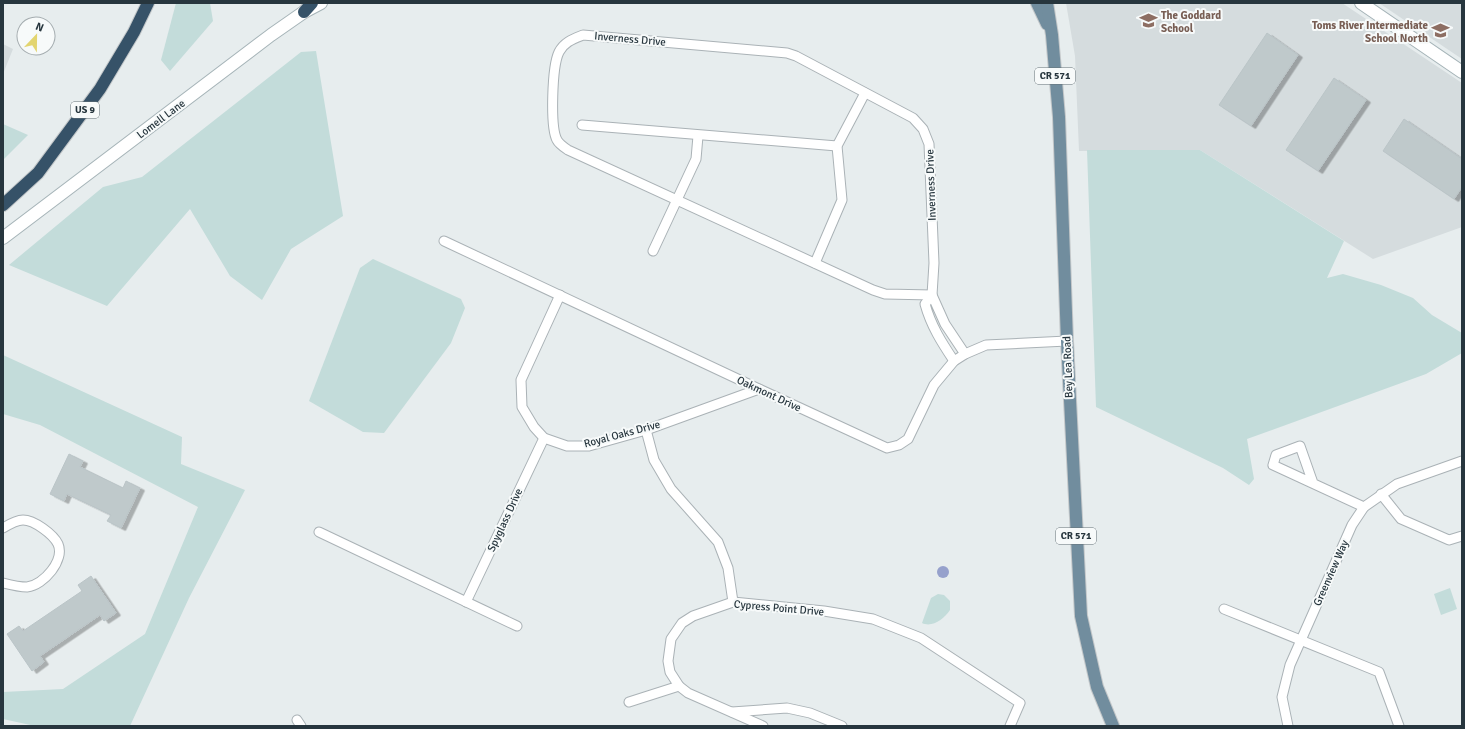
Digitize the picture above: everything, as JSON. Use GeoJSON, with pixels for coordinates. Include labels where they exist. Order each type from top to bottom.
{"type":"FeatureCollection","features":[{"type":"Feature","properties":{"kind":"highway","name":"US 9"},"geometry":{"type":"LineString","coordinates":[[3,204],[38,173],[100,89],[134,32],[148,3]]}},
{"type":"Feature","properties":{"kind":"highway"},"geometry":{"type":"LineString","coordinates":[[304,12],[312,3]]}},
{"type":"Feature","properties":{"kind":"main road"},"geometry":{"type":"LineString","coordinates":[[1037,3],[1052,35]]}},
{"type":"Feature","properties":{"kind":"main road","name":"Bey Lea Road"},"geometry":{"type":"LineString","coordinates":[[1047,3],[1052,35],[1060,140],[1067,341],[1081,616],[1097,688],[1113,726]]}},
{"type":"Feature","properties":{"kind":"street","name":"Lomell Lane"},"geometry":{"type":"LineString","coordinates":[[3,238],[304,12],[321,3]]}},
{"type":"Feature","properties":{"kind":"street"},"geometry":{"type":"LineString","coordinates":[[1361,3],[1462,72]]}},
{"type":"Feature","properties":{"kind":"street","name":"Inverness Drive"},"geometry":{"type":"LineString","coordinates":[[932,295],[885,294],[873,290],[568,150],[557,142],[553,128],[554,65],[560,51],[567,41],[583,35],[787,53],[796,56],[914,118],[923,129],[929,144],[934,264],[932,295],[945,324],[965,354]]}},
{"type":"Feature","properties":{"kind":"street"},"geometry":{"type":"LineString","coordinates":[[815,263],[842,200],[837,146],[866,93]]}},
{"type":"Feature","properties":{"kind":"street"},"geometry":{"type":"LineString","coordinates":[[582,125],[698,136],[837,146]]}},
{"type":"Feature","properties":{"kind":"street"},"geometry":{"type":"LineString","coordinates":[[653,251],[696,159],[698,136]]}},
{"type":"Feature","properties":{"kind":"street","name":"Oakmont Drive"},"geometry":{"type":"LineString","coordinates":[[444,241],[759,390],[887,448],[899,445],[908,439],[934,385],[954,361],[965,354],[986,345],[1067,341]]}},
{"type":"Feature","properties":{"kind":"street"},"geometry":{"type":"LineString","coordinates":[[544,438],[534,427],[522,407],[521,380],[560,295]]}},
{"type":"Feature","properties":{"kind":"street","name":"Inverness Drive"},"geometry":{"type":"LineString","coordinates":[[932,295],[925,304],[928,317],[934,331],[954,361]]}},
{"type":"Feature","properties":{"kind":"street","name":"Royal Oaks Drive"},"geometry":{"type":"LineString","coordinates":[[544,438],[567,446],[589,446],[646,430],[759,390]]}},
{"type":"Feature","properties":{"kind":"street"},"geometry":{"type":"LineString","coordinates":[[646,430],[654,460],[671,489],[718,542],[728,568],[733,602]]}},
{"type":"Feature","properties":{"kind":"street","name":"Spyglass Drive"},"geometry":{"type":"LineString","coordinates":[[466,602],[544,438]]}},
{"type":"Feature","properties":{"kind":"street"},"geometry":{"type":"LineString","coordinates":[[1313,483],[1300,446],[1276,455],[1273,465],[1364,507]]}},
{"type":"Feature","properties":{"kind":"street","name":"Greenview Way"},"geometry":{"type":"LineString","coordinates":[[1288,726],[1282,697],[1290,665],[1302,641],[1352,525],[1364,507],[1397,484],[1462,461]]}},
{"type":"Feature","properties":{"kind":"street"},"geometry":{"type":"LineString","coordinates":[[1381,494],[1401,519],[1449,540],[1462,536]]}},
{"type":"Feature","properties":{"kind":"street"},"geometry":{"type":"LineString","coordinates":[[3,528],[22,520],[33,523],[45,529],[58,544],[58,552],[53,570],[38,584],[27,587],[3,584]]}},
{"type":"Feature","properties":{"kind":"street"},"geometry":{"type":"LineString","coordinates":[[319,532],[518,626]]}},
{"type":"Feature","properties":{"kind":"street","name":"Cypress Point Drive"},"geometry":{"type":"LineString","coordinates":[[678,686],[670,672],[668,661],[671,639],[682,623],[693,616],[733,602],[824,611],[873,619],[921,638],[1020,703],[1010,726]]}},
{"type":"Feature","properties":{"kind":"street"},"geometry":{"type":"LineString","coordinates":[[1224,609],[1379,672],[1398,726]]}},
{"type":"Feature","properties":{"kind":"street"},"geometry":{"type":"LineString","coordinates":[[629,702],[678,686],[688,693],[763,726]]}},
{"type":"Feature","properties":{"kind":"street"},"geometry":{"type":"LineString","coordinates":[[731,712],[787,708],[810,713],[842,726]]}},
{"type":"Feature","properties":{"kind":"shaded area"},"geometry":{"type":"Polygon","coordinates":[[[176,3],[210,3],[213,21],[170,71],[161,60],[176,3]]]}},
{"type":"Feature","properties":{"kind":"shaded area"},"geometry":{"type":"Polygon","coordinates":[[[1066,3],[1342,3],[1462,83],[1462,227],[1373,259],[1200,150],[1079,151],[1075,56],[1066,3]]]}},
{"type":"Feature","properties":{"kind":"shaded area","name":"Toms River Intermediate School North"},"geometry":{"type":"Polygon","coordinates":[[[1379,3],[1462,3],[1462,59],[1379,3]]]}},
{"type":"Feature","properties":{"kind":"shaded area"},"geometry":{"type":"Polygon","coordinates":[[[3,44],[13,49],[3,74],[3,44]]]}},
{"type":"Feature","properties":{"kind":"shaded area"},"geometry":{"type":"Polygon","coordinates":[[[316,51],[343,216],[291,249],[262,300],[230,276],[190,209],[107,306],[9,265],[103,187],[142,177],[301,52],[316,51]]]}},
{"type":"Feature","properties":{"kind":"shaded area"},"geometry":{"type":"Polygon","coordinates":[[[3,124],[28,135],[3,160],[3,124]]]}},
{"type":"Feature","properties":{"kind":"shaded area"},"geometry":{"type":"Polygon","coordinates":[[[1087,150],[1200,150],[1344,241],[1327,278],[1343,274],[1381,285],[1413,298],[1432,315],[1462,333],[1462,353],[1426,374],[1247,439],[1254,479],[1249,485],[1223,468],[1096,407],[1087,150]]]}},
{"type":"Feature","properties":{"kind":"shaded area"},"geometry":{"type":"Polygon","coordinates":[[[373,259],[461,299],[465,308],[451,343],[384,433],[363,432],[309,401],[360,268],[373,259]]]}},
{"type":"Feature","properties":{"kind":"shaded area"},"geometry":{"type":"Polygon","coordinates":[[[3,355],[182,437],[181,464],[245,490],[189,598],[130,726],[35,726],[3,719],[3,692],[63,689],[145,634],[198,507],[40,425],[3,414],[3,355]]]}},
{"type":"Feature","properties":{"kind":"shaded area"},"geometry":{"type":"Polygon","coordinates":[[[1450,588],[1457,609],[1441,615],[1434,594],[1450,588]]]}},
{"type":"Feature","properties":{"kind":"shaded area"},"geometry":{"type":"Polygon","coordinates":[[[938,594],[944,595],[950,601],[950,610],[938,622],[930,624],[922,623],[931,598],[938,594]]]}},
{"type":"Feature","properties":{"kind":"water"},"geometry":{"type":"Polygon","coordinates":[[[941,566],[945,566],[949,572],[945,578],[941,578],[937,574],[937,570],[941,566]]]}},
{"type":"Feature","properties":{"kind":"building"},"geometry":{"type":"Polygon","coordinates":[[[1267,33],[1298,55],[1251,126],[1219,105],[1267,33]]]}},
{"type":"Feature","properties":{"kind":"building"},"geometry":{"type":"Polygon","coordinates":[[[1334,78],[1366,100],[1318,171],[1286,150],[1334,78]]]}},
{"type":"Feature","properties":{"kind":"building"},"geometry":{"type":"Polygon","coordinates":[[[1404,119],[1462,159],[1462,187],[1454,199],[1383,151],[1404,119]]]}},
{"type":"Feature","properties":{"kind":"building"},"geometry":{"type":"Polygon","coordinates":[[[69,454],[83,461],[80,467],[123,488],[126,481],[140,488],[121,528],[107,521],[111,515],[67,494],[64,501],[50,494],[69,454]]]}},
{"type":"Feature","properties":{"kind":"building"},"geometry":{"type":"Polygon","coordinates":[[[91,576],[116,613],[104,621],[100,615],[40,656],[44,662],[32,671],[7,634],[19,626],[23,631],[82,591],[78,585],[91,576]]]}},
{"type":"Feature","properties":{"kind":"place","name":"The Goddard School"},"geometry":{"type":"Point","coordinates":[1148,21]}},
{"type":"Feature","properties":{"kind":"place","name":"Toms River Intermediate School North"},"geometry":{"type":"Point","coordinates":[1441,31]}}]}
